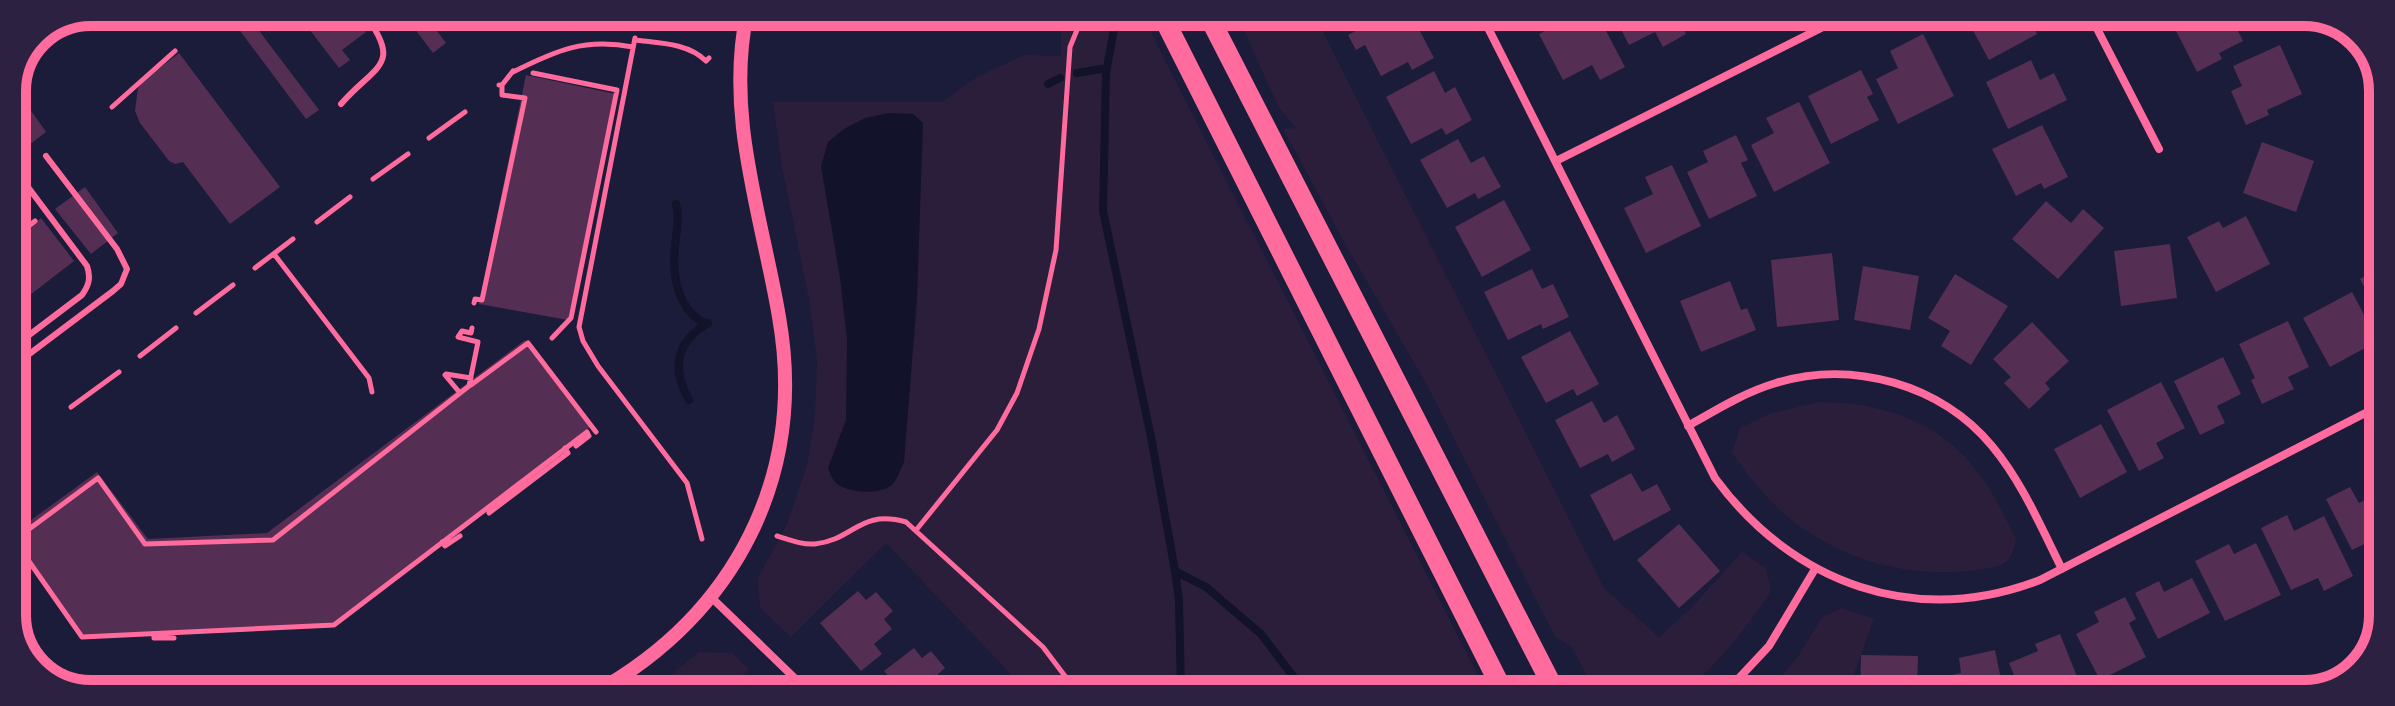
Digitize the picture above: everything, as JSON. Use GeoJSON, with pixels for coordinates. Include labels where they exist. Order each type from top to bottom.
{"type":"FeatureCollection","features":[{"type":"Feature","properties":{"kind":"main road"},"geometry":{"type":"LineString","coordinates":[[1167,26],[1497,680]]}},
{"type":"Feature","properties":{"kind":"main road"},"geometry":{"type":"LineString","coordinates":[[1214,26],[1549,680]]}},
{"type":"Feature","properties":{"kind":"street"},"geometry":{"type":"LineString","coordinates":[[616,680],[668,643],[712,598],[744,548],[760,513],[772,477],[784,418],[785,361],[780,319],[739,110],[739,71],[745,26]]}},
{"type":"Feature","properties":{"kind":"street"},"geometry":{"type":"LineString","coordinates":[[1487,26],[1715,478],[1735,503],[1779,545],[1815,569],[1896,597],[1964,598],[2007,590],[2040,580],[2369,411]]}},
{"type":"Feature","properties":{"kind":"street"},"geometry":{"type":"LineString","coordinates":[[1556,161],[1825,26]]}},
{"type":"Feature","properties":{"kind":"street"},"geometry":{"type":"LineString","coordinates":[[2096,26],[2159,149]]}},
{"type":"Feature","properties":{"kind":"street"},"geometry":{"type":"LineString","coordinates":[[1688,426],[1758,390],[1815,374],[1874,378],[1928,395],[1965,419],[1994,448],[2018,483],[2062,569]]}},
{"type":"Feature","properties":{"kind":"street"},"geometry":{"type":"LineString","coordinates":[[1737,680],[1769,646],[1815,569]]}},
{"type":"Feature","properties":{"kind":"street"},"geometry":{"type":"LineString","coordinates":[[712,598],[797,680]]}},
{"type":"Feature","properties":{"kind":"lane"},"geometry":{"type":"LineString","coordinates":[[341,104],[375,72],[385,52],[384,43],[373,26]]}},
{"type":"Feature","properties":{"kind":"lane"},"geometry":{"type":"LineString","coordinates":[[26,356],[113,291],[121,284],[127,269],[117,249],[46,156]]}},
{"type":"Feature","properties":{"kind":"lane"},"geometry":{"type":"LineString","coordinates":[[26,184],[87,266],[90,276],[88,288],[82,295],[26,337]]}},
{"type":"Feature","properties":{"kind":"path"},"geometry":{"type":"LineString","coordinates":[[493,26],[512,26]]}},
{"type":"Feature","properties":{"kind":"path"},"geometry":{"type":"LineString","coordinates":[[917,529],[997,430],[1017,393],[1039,329],[1056,250],[1070,47],[1079,26]]}},
{"type":"Feature","properties":{"kind":"path"},"geometry":{"type":"LineString","coordinates":[[635,41],[579,327],[583,341],[598,366],[687,483],[702,539]]}},
{"type":"Feature","properties":{"kind":"path"},"geometry":{"type":"LineString","coordinates":[[474,303],[475,299],[482,300],[525,98],[502,95],[500,85],[513,70],[566,48],[607,42],[635,41],[683,47],[706,61],[709,58]]}},
{"type":"Feature","properties":{"kind":"path"},"geometry":{"type":"LineString","coordinates":[[112,107],[175,51]]}},
{"type":"Feature","properties":{"kind":"path"},"geometry":{"type":"LineString","coordinates":[[533,73],[617,90],[571,318],[552,338]]}},
{"type":"Feature","properties":{"kind":"path"},"geometry":{"type":"LineString","coordinates":[[429,138],[465,112]]}},
{"type":"Feature","properties":{"kind":"path"},"geometry":{"type":"LineString","coordinates":[[373,179],[408,154]]}},
{"type":"Feature","properties":{"kind":"path"},"geometry":{"type":"LineString","coordinates":[[317,222],[350,197]]}},
{"type":"Feature","properties":{"kind":"path"},"geometry":{"type":"LineString","coordinates":[[26,228],[37,220]]}},
{"type":"Feature","properties":{"kind":"path"},"geometry":{"type":"LineString","coordinates":[[255,268],[293,239]]}},
{"type":"Feature","properties":{"kind":"path"},"geometry":{"type":"LineString","coordinates":[[274,254],[369,378],[372,392]]}},
{"type":"Feature","properties":{"kind":"path"},"geometry":{"type":"LineString","coordinates":[[196,313],[233,285]]}},
{"type":"Feature","properties":{"kind":"path"},"geometry":{"type":"LineString","coordinates":[[140,356],[176,328]]}},
{"type":"Feature","properties":{"kind":"path"},"geometry":{"type":"LineString","coordinates":[[469,386],[478,342],[458,337],[462,331],[471,333],[472,328]]}},
{"type":"Feature","properties":{"kind":"path"},"geometry":{"type":"LineString","coordinates":[[26,531],[98,478],[145,544],[273,540],[528,343],[596,432]]}},
{"type":"Feature","properties":{"kind":"path"},"geometry":{"type":"LineString","coordinates":[[71,407],[119,372]]}},
{"type":"Feature","properties":{"kind":"path"},"geometry":{"type":"LineString","coordinates":[[460,393],[446,374],[471,378]]}},
{"type":"Feature","properties":{"kind":"path"},"geometry":{"type":"LineString","coordinates":[[26,559],[82,637],[334,625],[587,432],[589,436],[576,446]]}},
{"type":"Feature","properties":{"kind":"path"},"geometry":{"type":"LineString","coordinates":[[489,513],[568,453],[565,448]]}},
{"type":"Feature","properties":{"kind":"path"},"geometry":{"type":"LineString","coordinates":[[777,536],[814,544],[831,540],[863,522],[879,518],[906,522],[1043,647],[1068,680]]}},
{"type":"Feature","properties":{"kind":"path"},"geometry":{"type":"LineString","coordinates":[[442,542],[445,546],[460,536]]}},
{"type":"Feature","properties":{"kind":"path"},"geometry":{"type":"LineString","coordinates":[[154,634],[154,638],[174,638]]}},
{"type":"Feature","properties":{"kind":"shaded area"},"geometry":{"type":"Polygon","coordinates":[[[1063,26],[1148,26],[1480,680],[1017,680],[886,543],[791,637],[760,608],[758,578],[787,524],[807,465],[815,417],[817,360],[773,102],[942,102],[977,77],[1024,55],[1061,56],[1063,26]]]}},
{"type":"Feature","properties":{"kind":"shaded area"},"geometry":{"type":"Polygon","coordinates":[[[1242,26],[1320,26],[1604,588],[1659,637],[1691,608],[1742,552],[1766,568],[1771,591],[1731,646],[1697,680],[1589,680],[1571,646],[1555,637],[1427,385],[1283,129],[1296,128],[1279,108],[1242,26]]]}},
{"type":"Feature","properties":{"kind":"shaded area"},"geometry":{"type":"Polygon","coordinates":[[[889,113],[913,114],[923,123],[917,299],[904,462],[892,485],[864,492],[837,484],[828,468],[846,420],[847,339],[821,166],[828,142],[844,129],[865,118],[889,113]]]}},
{"type":"Feature","properties":{"kind":"shaded area"},"geometry":{"type":"Polygon","coordinates":[[[1819,402],[1844,403],[1892,412],[1935,432],[1954,447],[1972,464],[1987,485],[2016,539],[2009,559],[1997,566],[1957,572],[1895,568],[1836,548],[1792,521],[1760,489],[1732,452],[1740,428],[1769,414],[1819,402]]]}},
{"type":"Feature","properties":{"kind":"shaded area"},"geometry":{"type":"Polygon","coordinates":[[[1842,608],[1874,619],[1852,680],[1779,680],[1799,655],[1822,617],[1842,608]]]}},
{"type":"Feature","properties":{"kind":"shaded area"},"geometry":{"type":"Polygon","coordinates":[[[699,652],[732,653],[749,670],[738,680],[665,680],[699,652]]]}},
{"type":"Feature","properties":{"kind":"building"},"geometry":{"type":"Polygon","coordinates":[[[236,26],[256,26],[319,110],[306,119],[236,26]]]}},
{"type":"Feature","properties":{"kind":"building"},"geometry":{"type":"Polygon","coordinates":[[[307,26],[362,26],[366,32],[342,50],[350,60],[339,68],[307,26]]]}},
{"type":"Feature","properties":{"kind":"building"},"geometry":{"type":"Polygon","coordinates":[[[413,26],[433,26],[446,43],[433,53],[413,26]]]}},
{"type":"Feature","properties":{"kind":"building"},"geometry":{"type":"Polygon","coordinates":[[[1365,26],[1417,26],[1434,58],[1412,70],[1408,62],[1381,76],[1365,45],[1356,50],[1348,35],[1365,26]]]}},
{"type":"Feature","properties":{"kind":"building"},"geometry":{"type":"Polygon","coordinates":[[[1555,26],[1603,26],[1625,67],[1600,80],[1592,65],[1563,80],[1539,34],[1555,26]]]}},
{"type":"Feature","properties":{"kind":"building"},"geometry":{"type":"Polygon","coordinates":[[[1619,26],[1682,26],[1686,34],[1663,47],[1655,32],[1629,45],[1619,26]]]}},
{"type":"Feature","properties":{"kind":"building"},"geometry":{"type":"Polygon","coordinates":[[[1971,26],[2033,26],[2037,34],[1989,60],[1971,26]]]}},
{"type":"Feature","properties":{"kind":"building"},"geometry":{"type":"Polygon","coordinates":[[[2174,26],[2236,26],[2243,41],[2219,53],[2222,59],[2197,72],[2174,26]]]}},
{"type":"Feature","properties":{"kind":"building"},"geometry":{"type":"Polygon","coordinates":[[[1923,34],[1954,96],[1898,124],[1876,79],[1898,68],[1890,51],[1923,34]]]}},
{"type":"Feature","properties":{"kind":"building"},"geometry":{"type":"Polygon","coordinates":[[[2280,45],[2302,94],[2267,110],[2269,115],[2246,125],[2231,91],[2242,86],[2233,66],[2280,45]]]}},
{"type":"Feature","properties":{"kind":"building"},"geometry":{"type":"Polygon","coordinates":[[[179,53],[280,187],[230,224],[183,162],[175,164],[169,161],[140,123],[135,111],[138,88],[179,53]]]}},
{"type":"Feature","properties":{"kind":"building"},"geometry":{"type":"Polygon","coordinates":[[[2031,60],[2040,80],[2054,73],[2067,100],[2008,129],[1986,82],[2031,60]]]}},
{"type":"Feature","properties":{"kind":"building"},"geometry":{"type":"Polygon","coordinates":[[[2362,63],[2369,87],[2369,93],[2364,93],[2362,63]]]}},
{"type":"Feature","properties":{"kind":"building"},"geometry":{"type":"Polygon","coordinates":[[[1861,70],[1873,94],[1867,97],[1879,120],[1831,144],[1808,96],[1861,70]]]}},
{"type":"Feature","properties":{"kind":"building"},"geometry":{"type":"Polygon","coordinates":[[[1434,71],[1445,93],[1455,87],[1472,120],[1446,135],[1442,128],[1411,144],[1386,97],[1434,71]]]}},
{"type":"Feature","properties":{"kind":"building"},"geometry":{"type":"Polygon","coordinates":[[[526,75],[616,94],[568,320],[479,304],[526,75]]]}},
{"type":"Feature","properties":{"kind":"building"},"geometry":{"type":"Polygon","coordinates":[[[1799,102],[1830,163],[1774,192],[1751,145],[1774,133],[1766,118],[1799,102]]]}},
{"type":"Feature","properties":{"kind":"building"},"geometry":{"type":"Polygon","coordinates":[[[26,106],[46,132],[26,147],[26,106]]]}},
{"type":"Feature","properties":{"kind":"building"},"geometry":{"type":"Polygon","coordinates":[[[2042,125],[2068,177],[2044,189],[2041,183],[2016,196],[1992,149],[2042,125]]]}},
{"type":"Feature","properties":{"kind":"building"},"geometry":{"type":"Polygon","coordinates":[[[1736,135],[1748,160],[1741,163],[1757,196],[1709,219],[1687,172],[1708,162],[1703,151],[1736,135]]]}},
{"type":"Feature","properties":{"kind":"building"},"geometry":{"type":"Polygon","coordinates":[[[1458,139],[1471,163],[1484,156],[1501,187],[1478,199],[1475,193],[1447,208],[1420,160],[1458,139]]]}},
{"type":"Feature","properties":{"kind":"building"},"geometry":{"type":"Polygon","coordinates":[[[2262,142],[2314,161],[2296,212],[2243,193],[2262,142]]]}},
{"type":"Feature","properties":{"kind":"building"},"geometry":{"type":"Polygon","coordinates":[[[1672,165],[1701,226],[1646,253],[1624,208],[1653,194],[1645,177],[1672,165]]]}},
{"type":"Feature","properties":{"kind":"building"},"geometry":{"type":"Polygon","coordinates":[[[85,187],[118,233],[91,254],[55,209],[85,187]]]}},
{"type":"Feature","properties":{"kind":"building"},"geometry":{"type":"Polygon","coordinates":[[[1504,200],[1531,250],[1482,277],[1455,227],[1504,200]]]}},
{"type":"Feature","properties":{"kind":"building"},"geometry":{"type":"Polygon","coordinates":[[[2046,201],[2071,223],[2083,209],[2104,228],[2058,279],[2012,239],[2046,201]]]}},
{"type":"Feature","properties":{"kind":"building"},"geometry":{"type":"Polygon","coordinates":[[[2246,216],[2270,264],[2216,292],[2187,237],[2219,221],[2223,228],[2246,216]]]}},
{"type":"Feature","properties":{"kind":"building"},"geometry":{"type":"Polygon","coordinates":[[[41,218],[74,261],[26,298],[26,229],[41,218]]]}},
{"type":"Feature","properties":{"kind":"building"},"geometry":{"type":"Polygon","coordinates":[[[2170,244],[2177,298],[2121,306],[2114,251],[2170,244]]]}},
{"type":"Feature","properties":{"kind":"building"},"geometry":{"type":"Polygon","coordinates":[[[1832,253],[1839,320],[1777,327],[1771,260],[1832,253]]]}},
{"type":"Feature","properties":{"kind":"building"},"geometry":{"type":"Polygon","coordinates":[[[1863,266],[1919,276],[1910,330],[1854,320],[1863,266]]]}},
{"type":"Feature","properties":{"kind":"building"},"geometry":{"type":"Polygon","coordinates":[[[1532,269],[1542,289],[1553,284],[1569,317],[1543,329],[1541,324],[1508,340],[1484,292],[1532,269]]]}},
{"type":"Feature","properties":{"kind":"building"},"geometry":{"type":"Polygon","coordinates":[[[1955,274],[2008,306],[1971,365],[1941,346],[1950,331],[1928,318],[1955,274]]]}},
{"type":"Feature","properties":{"kind":"building"},"geometry":{"type":"Polygon","coordinates":[[[2369,274],[2369,296],[2360,279],[2369,274]]]}},
{"type":"Feature","properties":{"kind":"building"},"geometry":{"type":"Polygon","coordinates":[[[1730,281],[1741,310],[1747,308],[1756,330],[1701,352],[1680,301],[1730,281]]]}},
{"type":"Feature","properties":{"kind":"building"},"geometry":{"type":"Polygon","coordinates":[[[2352,292],[2369,324],[2369,346],[2330,367],[2303,318],[2352,292]]]}},
{"type":"Feature","properties":{"kind":"building"},"geometry":{"type":"Polygon","coordinates":[[[2288,321],[2309,367],[2288,377],[2294,389],[2262,404],[2251,380],[2255,378],[2239,344],[2288,321]]]}},
{"type":"Feature","properties":{"kind":"building"},"geometry":{"type":"Polygon","coordinates":[[[2032,322],[2069,361],[2045,383],[2050,389],[2029,409],[2004,383],[2011,377],[1993,359],[2032,322]]]}},
{"type":"Feature","properties":{"kind":"building"},"geometry":{"type":"Polygon","coordinates":[[[1570,331],[1599,384],[1577,396],[1573,389],[1546,403],[1521,357],[1570,331]]]}},
{"type":"Feature","properties":{"kind":"building"},"geometry":{"type":"Polygon","coordinates":[[[525,340],[590,427],[333,623],[80,636],[26,560],[26,524],[97,472],[148,539],[267,533],[525,340]]]}},
{"type":"Feature","properties":{"kind":"building"},"geometry":{"type":"Polygon","coordinates":[[[2223,357],[2241,394],[2217,406],[2225,423],[2200,435],[2174,381],[2223,357]]]}},
{"type":"Feature","properties":{"kind":"building"},"geometry":{"type":"Polygon","coordinates":[[[2161,382],[2185,428],[2156,443],[2164,458],[2139,471],[2107,410],[2161,382]]]}},
{"type":"Feature","properties":{"kind":"building"},"geometry":{"type":"Polygon","coordinates":[[[1592,401],[1604,423],[1617,415],[1635,449],[1612,462],[1608,454],[1580,468],[1555,420],[1592,401]]]}},
{"type":"Feature","properties":{"kind":"building"},"geometry":{"type":"Polygon","coordinates":[[[2101,424],[2127,472],[2080,498],[2054,449],[2101,424]]]}},
{"type":"Feature","properties":{"kind":"building"},"geometry":{"type":"Polygon","coordinates":[[[1631,473],[1642,492],[1657,484],[1671,510],[1614,541],[1590,495],[1631,473]]]}},
{"type":"Feature","properties":{"kind":"building"},"geometry":{"type":"Polygon","coordinates":[[[2350,487],[2359,503],[2369,498],[2369,542],[2352,550],[2326,499],[2350,487]]]}},
{"type":"Feature","properties":{"kind":"building"},"geometry":{"type":"Polygon","coordinates":[[[2287,515],[2294,531],[2324,516],[2353,576],[2324,591],[2318,578],[2291,590],[2261,528],[2287,515]]]}},
{"type":"Feature","properties":{"kind":"building"},"geometry":{"type":"Polygon","coordinates":[[[1679,524],[1720,571],[1679,608],[1637,560],[1679,524]]]}},
{"type":"Feature","properties":{"kind":"building"},"geometry":{"type":"Polygon","coordinates":[[[2256,543],[2281,595],[2225,621],[2195,561],[2229,544],[2234,554],[2256,543]]]}},
{"type":"Feature","properties":{"kind":"building"},"geometry":{"type":"Polygon","coordinates":[[[2192,578],[2210,613],[2158,639],[2135,593],[2159,581],[2164,592],[2192,578]]]}},
{"type":"Feature","properties":{"kind":"building"},"geometry":{"type":"Polygon","coordinates":[[[858,591],[866,600],[876,592],[893,611],[884,619],[892,629],[874,644],[882,654],[861,671],[820,623],[858,591]]]}},
{"type":"Feature","properties":{"kind":"building"},"geometry":{"type":"Polygon","coordinates":[[[2125,597],[2136,619],[2129,623],[2146,657],[2100,680],[2076,634],[2099,622],[2094,612],[2125,597]]]}},
{"type":"Feature","properties":{"kind":"building"},"geometry":{"type":"Polygon","coordinates":[[[2060,634],[2078,679],[2016,680],[2009,663],[2038,651],[2035,644],[2060,634]]]}},
{"type":"Feature","properties":{"kind":"building"},"geometry":{"type":"Polygon","coordinates":[[[914,648],[922,658],[931,651],[945,668],[937,675],[941,680],[892,680],[884,671],[914,648]]]}},
{"type":"Feature","properties":{"kind":"building"},"geometry":{"type":"Polygon","coordinates":[[[1995,650],[2001,680],[1938,680],[1961,673],[1959,658],[1995,650]]]}},
{"type":"Feature","properties":{"kind":"building"},"geometry":{"type":"Polygon","coordinates":[[[1861,655],[1918,656],[1917,680],[1860,680],[1861,655]]]}},
{"type":"Feature","properties":{"kind":"waterway"},"geometry":{"type":"LineString","coordinates":[[1115,26],[1106,73],[1103,211],[1151,437],[1175,571],[1179,600],[1181,680]]}},
{"type":"Feature","properties":{"kind":"waterway"},"geometry":{"type":"LineString","coordinates":[[1077,73],[1107,68]]}},
{"type":"Feature","properties":{"kind":"waterway"},"geometry":{"type":"LineString","coordinates":[[1048,84],[1060,78]]}},
{"type":"Feature","properties":{"kind":"waterway"},"geometry":{"type":"LineString","coordinates":[[676,204],[676,281],[689,310],[706,324]]}},
{"type":"Feature","properties":{"kind":"waterway"},"geometry":{"type":"LineString","coordinates":[[689,400],[680,377],[680,357],[689,339],[708,323]]}},
{"type":"Feature","properties":{"kind":"waterway"},"geometry":{"type":"LineString","coordinates":[[1175,571],[1206,587],[1261,634],[1296,680]]}}]}
